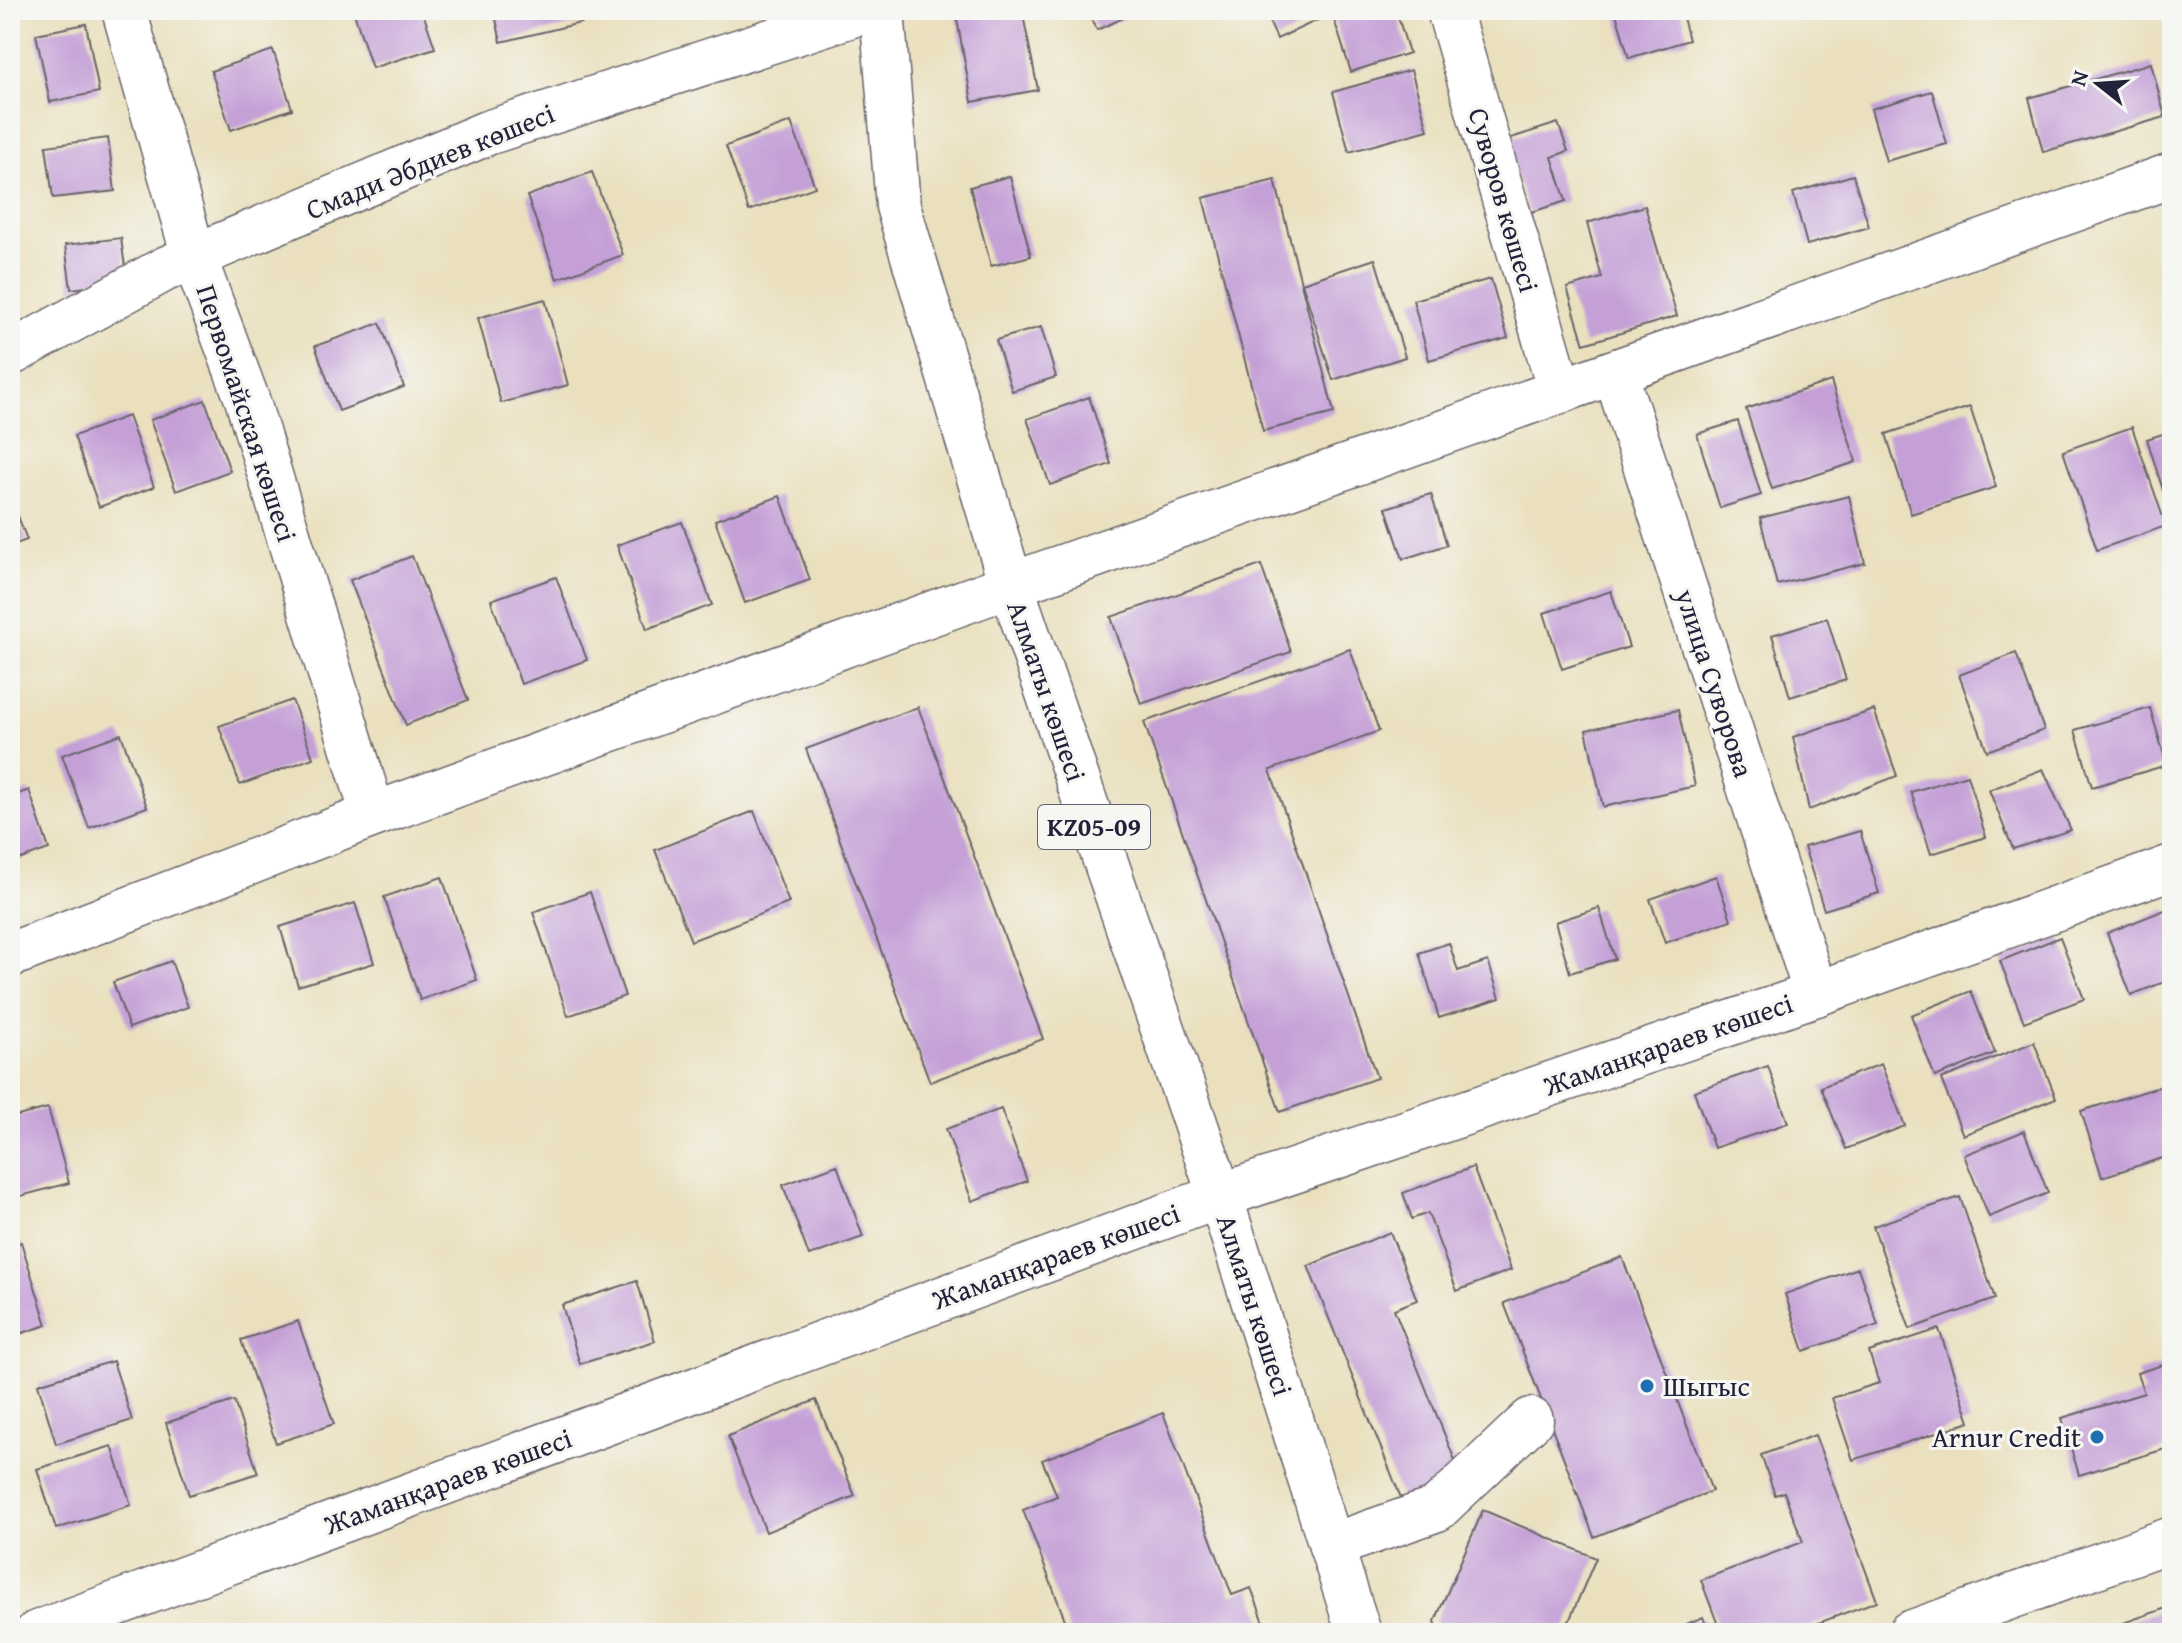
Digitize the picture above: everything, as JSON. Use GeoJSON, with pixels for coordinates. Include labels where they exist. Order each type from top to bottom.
{"type":"FeatureCollection","features":[{"type":"Feature","properties":{"kind":"street","name":"Первомайская көшесі"},"geometry":{"type":"LineString","coordinates":[[124,10],[194,257],[247,399],[373,815]]}},
{"type":"Feature","properties":{"kind":"street","name":"Смади Әбдиев көшесі"},"geometry":{"type":"LineString","coordinates":[[10,354],[165,269],[487,133],[867,10]]}},
{"type":"Feature","properties":{"kind":"street","name":"Алматы көшесі"},"geometry":{"type":"LineString","coordinates":[[882,10],[898,206],[1011,585],[1220,1196],[1359,1633]]}},
{"type":"Feature","properties":{"kind":"street","name":"Суворов көшесі"},"geometry":{"type":"LineString","coordinates":[[1449,10],[1560,391]]}},
{"type":"Feature","properties":{"kind":"street"},"geometry":{"type":"LineString","coordinates":[[10,955],[373,815],[1011,585],[2172,175]]}},
{"type":"Feature","properties":{"kind":"street","name":"улица Суворова"},"geometry":{"type":"LineString","coordinates":[[1615,372],[1816,994]]}},
{"type":"Feature","properties":{"kind":"street","name":"Жаманқараев көшесі"},"geometry":{"type":"LineString","coordinates":[[37,1633],[1220,1196],[1816,994],[2172,867]]}},
{"type":"Feature","properties":{"kind":"street"},"geometry":{"type":"LineString","coordinates":[[1331,1546],[1437,1509],[1531,1420]]}},
{"type":"Feature","properties":{"kind":"street"},"geometry":{"type":"LineString","coordinates":[[1910,1633],[2172,1539]]}},
{"type":"Feature","properties":{"kind":"building"},"geometry":{"type":"Polygon","coordinates":[[[10,10],[33,10],[34,12],[10,15],[10,10]]]}},
{"type":"Feature","properties":{"kind":"building"},"geometry":{"type":"Polygon","coordinates":[[[353,10],[422,10],[435,48],[372,68],[353,10]]]}},
{"type":"Feature","properties":{"kind":"building"},"geometry":{"type":"Polygon","coordinates":[[[494,10],[591,10],[593,20],[501,42],[494,10]]]}},
{"type":"Feature","properties":{"kind":"building"},"geometry":{"type":"Polygon","coordinates":[[[976,10],[1022,10],[1038,90],[972,102],[956,14],[976,10]]]}},
{"type":"Feature","properties":{"kind":"building"},"geometry":{"type":"Polygon","coordinates":[[[1088,10],[1141,10],[1097,30],[1088,10]]]}},
{"type":"Feature","properties":{"kind":"building"},"geometry":{"type":"Polygon","coordinates":[[[1264,10],[1327,10],[1329,15],[1277,39],[1264,10]]]}},
{"type":"Feature","properties":{"kind":"building"},"geometry":{"type":"Polygon","coordinates":[[[1331,10],[1396,10],[1409,53],[1351,72],[1331,10]]]}},
{"type":"Feature","properties":{"kind":"building"},"geometry":{"type":"Polygon","coordinates":[[[1615,10],[1681,10],[1689,40],[1629,58],[1615,10]]]}},
{"type":"Feature","properties":{"kind":"building"},"geometry":{"type":"Polygon","coordinates":[[[86,24],[99,92],[50,102],[36,34],[86,24]]]}},
{"type":"Feature","properties":{"kind":"building"},"geometry":{"type":"Polygon","coordinates":[[[273,50],[292,109],[231,130],[211,71],[273,50]]]}},
{"type":"Feature","properties":{"kind":"building"},"geometry":{"type":"Polygon","coordinates":[[[2151,63],[2165,117],[2043,152],[2029,98],[2151,63]]]}},
{"type":"Feature","properties":{"kind":"building"},"geometry":{"type":"Polygon","coordinates":[[[1411,70],[1428,130],[1349,152],[1333,92],[1411,70]]]}},
{"type":"Feature","properties":{"kind":"building"},"geometry":{"type":"Polygon","coordinates":[[[1932,91],[1947,144],[1886,161],[1871,109],[1932,91]]]}},
{"type":"Feature","properties":{"kind":"building"},"geometry":{"type":"Polygon","coordinates":[[[791,122],[815,187],[749,211],[726,146],[791,122]]]}},
{"type":"Feature","properties":{"kind":"building"},"geometry":{"type":"Polygon","coordinates":[[[1558,123],[1568,151],[1552,157],[1566,201],[1529,213],[1505,140],[1558,123]]]}},
{"type":"Feature","properties":{"kind":"building"},"geometry":{"type":"Polygon","coordinates":[[[108,138],[115,191],[53,198],[46,146],[108,138]]]}},
{"type":"Feature","properties":{"kind":"building"},"geometry":{"type":"Polygon","coordinates":[[[592,172],[623,255],[557,279],[527,196],[592,172]]]}},
{"type":"Feature","properties":{"kind":"building"},"geometry":{"type":"Polygon","coordinates":[[[1853,175],[1869,227],[1807,245],[1793,193],[1853,175]]]}},
{"type":"Feature","properties":{"kind":"building"},"geometry":{"type":"Polygon","coordinates":[[[1010,176],[1031,256],[991,266],[970,187],[1010,176]]]}},
{"type":"Feature","properties":{"kind":"building"},"geometry":{"type":"Polygon","coordinates":[[[1275,180],[1334,413],[1263,431],[1203,198],[1275,180]]]}},
{"type":"Feature","properties":{"kind":"building"},"geometry":{"type":"Polygon","coordinates":[[[1645,206],[1677,316],[1584,344],[1567,288],[1602,278],[1587,223],[1645,206]]]}},
{"type":"Feature","properties":{"kind":"building"},"geometry":{"type":"Polygon","coordinates":[[[121,238],[127,282],[71,289],[65,245],[121,238]]]}},
{"type":"Feature","properties":{"kind":"building"},"geometry":{"type":"Polygon","coordinates":[[[1375,259],[1405,357],[1333,380],[1302,283],[1375,259]]]}},
{"type":"Feature","properties":{"kind":"building"},"geometry":{"type":"Polygon","coordinates":[[[1491,279],[1508,338],[1429,360],[1413,300],[1491,279]]]}},
{"type":"Feature","properties":{"kind":"building"},"geometry":{"type":"Polygon","coordinates":[[[545,299],[568,385],[501,403],[478,318],[545,299]]]}},
{"type":"Feature","properties":{"kind":"building"},"geometry":{"type":"Polygon","coordinates":[[[380,323],[404,387],[339,411],[315,346],[380,323]]]}},
{"type":"Feature","properties":{"kind":"building"},"geometry":{"type":"Polygon","coordinates":[[[1041,327],[1056,377],[1012,391],[996,340],[1041,327]]]}},
{"type":"Feature","properties":{"kind":"building"},"geometry":{"type":"Polygon","coordinates":[[[1831,381],[1856,462],[1772,489],[1746,409],[1831,381]]]}},
{"type":"Feature","properties":{"kind":"building"},"geometry":{"type":"Polygon","coordinates":[[[1089,397],[1111,464],[1050,485],[1027,419],[1089,397]]]}},
{"type":"Feature","properties":{"kind":"building"},"geometry":{"type":"Polygon","coordinates":[[[205,400],[230,471],[176,491],[150,420],[205,400]]]}},
{"type":"Feature","properties":{"kind":"building"},"geometry":{"type":"Polygon","coordinates":[[[1970,407],[1996,487],[1911,514],[1886,434],[1970,407]]]}},
{"type":"Feature","properties":{"kind":"building"},"geometry":{"type":"Polygon","coordinates":[[[128,416],[154,487],[99,507],[74,436],[128,416]]]}},
{"type":"Feature","properties":{"kind":"building"},"geometry":{"type":"Polygon","coordinates":[[[1738,421],[1761,495],[1720,508],[1697,434],[1738,421]]]}},
{"type":"Feature","properties":{"kind":"building"},"geometry":{"type":"Polygon","coordinates":[[[2132,427],[2166,526],[2097,550],[2063,451],[2132,427]]]}},
{"type":"Feature","properties":{"kind":"building"},"geometry":{"type":"Polygon","coordinates":[[[2172,431],[2172,516],[2171,516],[2147,439],[2172,431]]]}},
{"type":"Feature","properties":{"kind":"building"},"geometry":{"type":"Polygon","coordinates":[[[1431,494],[1447,545],[1403,559],[1386,508],[1431,494]]]}},
{"type":"Feature","properties":{"kind":"building"},"geometry":{"type":"Polygon","coordinates":[[[10,495],[27,540],[10,546],[10,495]]]}},
{"type":"Feature","properties":{"kind":"building"},"geometry":{"type":"Polygon","coordinates":[[[780,496],[810,580],[745,603],[715,520],[780,496]]]}},
{"type":"Feature","properties":{"kind":"building"},"geometry":{"type":"Polygon","coordinates":[[[1849,496],[1865,563],[1777,585],[1760,518],[1849,496]]]}},
{"type":"Feature","properties":{"kind":"building"},"geometry":{"type":"Polygon","coordinates":[[[682,522],[712,605],[647,629],[617,545],[682,522]]]}},
{"type":"Feature","properties":{"kind":"building"},"geometry":{"type":"Polygon","coordinates":[[[412,556],[468,700],[406,725],[350,580],[412,556]]]}},
{"type":"Feature","properties":{"kind":"building"},"geometry":{"type":"Polygon","coordinates":[[[1261,565],[1291,652],[1141,704],[1111,617],[1261,565]]]}},
{"type":"Feature","properties":{"kind":"building"},"geometry":{"type":"Polygon","coordinates":[[[556,577],[587,660],[521,684],[491,600],[556,577]]]}},
{"type":"Feature","properties":{"kind":"building"},"geometry":{"type":"Polygon","coordinates":[[[1611,591],[1629,647],[1562,669],[1544,613],[1611,591]]]}},
{"type":"Feature","properties":{"kind":"building"},"geometry":{"type":"Polygon","coordinates":[[[1827,618],[1846,680],[1790,697],[1772,635],[1827,618]]]}},
{"type":"Feature","properties":{"kind":"building"},"geometry":{"type":"Polygon","coordinates":[[[1350,649],[1379,731],[1270,770],[1377,1078],[1280,1112],[1144,722],[1350,649]]]}},
{"type":"Feature","properties":{"kind":"building"},"geometry":{"type":"Polygon","coordinates":[[[2016,653],[2044,730],[1987,751],[1959,675],[2016,653]]]}},
{"type":"Feature","properties":{"kind":"building"},"geometry":{"type":"Polygon","coordinates":[[[292,700],[313,758],[240,785],[219,726],[292,700]]]}},
{"type":"Feature","properties":{"kind":"building"},"geometry":{"type":"Polygon","coordinates":[[[918,707],[1043,1039],[930,1082],[806,749],[918,707]]]}},
{"type":"Feature","properties":{"kind":"building"},"geometry":{"type":"Polygon","coordinates":[[[2150,708],[2167,765],[2092,787],[2075,730],[2150,708]]]}},
{"type":"Feature","properties":{"kind":"building"},"geometry":{"type":"Polygon","coordinates":[[[1678,710],[1695,786],[1603,807],[1586,730],[1678,710]]]}},
{"type":"Feature","properties":{"kind":"building"},"geometry":{"type":"Polygon","coordinates":[[[1874,710],[1897,776],[1809,810],[1793,737],[1874,710]]]}},
{"type":"Feature","properties":{"kind":"building"},"geometry":{"type":"Polygon","coordinates":[[[121,734],[147,807],[89,828],[62,755],[121,734]]]}},
{"type":"Feature","properties":{"kind":"building"},"geometry":{"type":"Polygon","coordinates":[[[2043,769],[2071,830],[2013,849],[1989,790],[2043,769]]]}},
{"type":"Feature","properties":{"kind":"building"},"geometry":{"type":"Polygon","coordinates":[[[1967,775],[1986,837],[1931,854],[1911,792],[1967,775]]]}},
{"type":"Feature","properties":{"kind":"building"},"geometry":{"type":"Polygon","coordinates":[[[29,790],[49,849],[10,863],[10,797],[29,790]]]}},
{"type":"Feature","properties":{"kind":"building"},"geometry":{"type":"Polygon","coordinates":[[[754,811],[789,903],[691,941],[655,850],[754,811]]]}},
{"type":"Feature","properties":{"kind":"building"},"geometry":{"type":"Polygon","coordinates":[[[1860,831],[1879,893],[1824,910],[1804,847],[1860,831]]]}},
{"type":"Feature","properties":{"kind":"building"},"geometry":{"type":"Polygon","coordinates":[[[1716,876],[1731,920],[1665,943],[1650,899],[1716,876]]]}},
{"type":"Feature","properties":{"kind":"building"},"geometry":{"type":"Polygon","coordinates":[[[442,877],[477,980],[420,1000],[384,897],[442,877]]]}},
{"type":"Feature","properties":{"kind":"building"},"geometry":{"type":"Polygon","coordinates":[[[590,892],[625,996],[568,1016],[533,912],[590,892]]]}},
{"type":"Feature","properties":{"kind":"building"},"geometry":{"type":"Polygon","coordinates":[[[355,903],[374,963],[298,986],[280,927],[355,903]]]}},
{"type":"Feature","properties":{"kind":"building"},"geometry":{"type":"Polygon","coordinates":[[[1599,908],[1615,959],[1570,973],[1555,922],[1599,908]]]}},
{"type":"Feature","properties":{"kind":"building"},"geometry":{"type":"Polygon","coordinates":[[[2167,909],[2172,923],[2172,979],[2131,995],[2107,933],[2167,909]]]}},
{"type":"Feature","properties":{"kind":"building"},"geometry":{"type":"Polygon","coordinates":[[[2060,937],[2084,999],[2024,1022],[2000,961],[2060,937]]]}},
{"type":"Feature","properties":{"kind":"building"},"geometry":{"type":"Polygon","coordinates":[[[1449,943],[1458,971],[1488,961],[1500,998],[1439,1018],[1419,953],[1449,943]]]}},
{"type":"Feature","properties":{"kind":"building"},"geometry":{"type":"Polygon","coordinates":[[[171,961],[188,1007],[129,1028],[113,982],[171,961]]]}},
{"type":"Feature","properties":{"kind":"building"},"geometry":{"type":"Polygon","coordinates":[[[1971,991],[1995,1053],[1935,1077],[1911,1015],[1971,991]]]}},
{"type":"Feature","properties":{"kind":"building"},"geometry":{"type":"Polygon","coordinates":[[[2034,1042],[2056,1098],[1963,1135],[1941,1079],[2034,1042]]]}},
{"type":"Feature","properties":{"kind":"building"},"geometry":{"type":"Polygon","coordinates":[[[1881,1064],[1905,1126],[1846,1149],[1821,1087],[1881,1064]]]}},
{"type":"Feature","properties":{"kind":"building"},"geometry":{"type":"Polygon","coordinates":[[[1768,1066],[1788,1123],[1714,1148],[1694,1091],[1768,1066]]]}},
{"type":"Feature","properties":{"kind":"building"},"geometry":{"type":"Polygon","coordinates":[[[2172,1083],[2172,1155],[2102,1177],[2081,1111],[2172,1083]]]}},
{"type":"Feature","properties":{"kind":"building"},"geometry":{"type":"Polygon","coordinates":[[[48,1108],[69,1183],[10,1199],[10,1118],[48,1108]]]}},
{"type":"Feature","properties":{"kind":"building"},"geometry":{"type":"Polygon","coordinates":[[[1001,1109],[1027,1181],[972,1201],[946,1129],[1001,1109]]]}},
{"type":"Feature","properties":{"kind":"building"},"geometry":{"type":"Polygon","coordinates":[[[2024,1131],[2048,1193],[1989,1217],[1964,1155],[2024,1131]]]}},
{"type":"Feature","properties":{"kind":"building"},"geometry":{"type":"Polygon","coordinates":[[[837,1165],[863,1237],[809,1256],[783,1185],[837,1165]]]}},
{"type":"Feature","properties":{"kind":"building"},"geometry":{"type":"Polygon","coordinates":[[[1473,1167],[1511,1270],[1457,1291],[1428,1213],[1412,1219],[1403,1193],[1473,1167]]]}},
{"type":"Feature","properties":{"kind":"building"},"geometry":{"type":"Polygon","coordinates":[[[1960,1197],[1995,1299],[1910,1329],[1873,1226],[1960,1197]]]}},
{"type":"Feature","properties":{"kind":"building"},"geometry":{"type":"Polygon","coordinates":[[[1390,1232],[1417,1300],[1394,1309],[1462,1478],[1403,1503],[1308,1266],[1390,1232]]]}},
{"type":"Feature","properties":{"kind":"building"},"geometry":{"type":"Polygon","coordinates":[[[21,1242],[47,1325],[10,1337],[10,1246],[21,1242]]]}},
{"type":"Feature","properties":{"kind":"building"},"geometry":{"type":"Polygon","coordinates":[[[1622,1257],[1712,1491],[1594,1537],[1504,1303],[1622,1257]]]}},
{"type":"Feature","properties":{"kind":"building"},"geometry":{"type":"Polygon","coordinates":[[[1858,1268],[1878,1325],[1804,1351],[1785,1294],[1858,1268]]]}},
{"type":"Feature","properties":{"kind":"building"},"geometry":{"type":"Polygon","coordinates":[[[637,1281],[655,1341],[580,1364],[562,1305],[637,1281]]]}},
{"type":"Feature","properties":{"kind":"building"},"geometry":{"type":"Polygon","coordinates":[[[298,1321],[334,1424],[276,1443],[241,1340],[298,1321]]]}},
{"type":"Feature","properties":{"kind":"building"},"geometry":{"type":"Polygon","coordinates":[[[1939,1329],[1970,1422],[1853,1460],[1832,1398],[1879,1383],[1869,1352],[1939,1329]]]}},
{"type":"Feature","properties":{"kind":"building"},"geometry":{"type":"Polygon","coordinates":[[[113,1361],[132,1420],[56,1444],[38,1384],[113,1361]]]}},
{"type":"Feature","properties":{"kind":"building"},"geometry":{"type":"Polygon","coordinates":[[[2172,1362],[2172,1447],[2079,1475],[2062,1418],[2144,1393],[2137,1373],[2172,1362]]]}},
{"type":"Feature","properties":{"kind":"building"},"geometry":{"type":"Polygon","coordinates":[[[816,1400],[855,1496],[766,1532],[728,1436],[816,1400]]]}},
{"type":"Feature","properties":{"kind":"building"},"geometry":{"type":"Polygon","coordinates":[[[234,1401],[258,1473],[189,1495],[166,1423],[234,1401]]]}},
{"type":"Feature","properties":{"kind":"building"},"geometry":{"type":"Polygon","coordinates":[[[1163,1413],[1232,1595],[1251,1588],[1268,1633],[1070,1633],[1023,1510],[1057,1496],[1042,1460],[1163,1413]]]}},
{"type":"Feature","properties":{"kind":"building"},"geometry":{"type":"Polygon","coordinates":[[[1815,1435],[1877,1601],[1792,1633],[1721,1633],[1701,1580],[1803,1542],[1784,1492],[1775,1495],[1761,1455],[1815,1435]]]}},
{"type":"Feature","properties":{"kind":"building"},"geometry":{"type":"Polygon","coordinates":[[[112,1446],[131,1505],[56,1529],[37,1469],[112,1446]]]}},
{"type":"Feature","properties":{"kind":"building"},"geometry":{"type":"Polygon","coordinates":[[[1483,1510],[1596,1558],[1564,1633],[1441,1633],[1438,1630],[1435,1621],[1483,1510]]]}},
{"type":"Feature","properties":{"kind":"building"},"geometry":{"type":"Polygon","coordinates":[[[2172,1606],[2172,1633],[2123,1633],[2120,1624],[2172,1606]]]}},
{"type":"Feature","properties":{"kind":"building"},"geometry":{"type":"Polygon","coordinates":[[[1703,1617],[1709,1633],[1665,1633],[1703,1617]]]}},
{"type":"Feature","properties":{"kind":"place","name":"Шыгыс"},"geometry":{"type":"Point","coordinates":[1647,1386]}},
{"type":"Feature","properties":{"kind":"place","name":"Arnur Credit"},"geometry":{"type":"Point","coordinates":[2097,1437]}}]}
